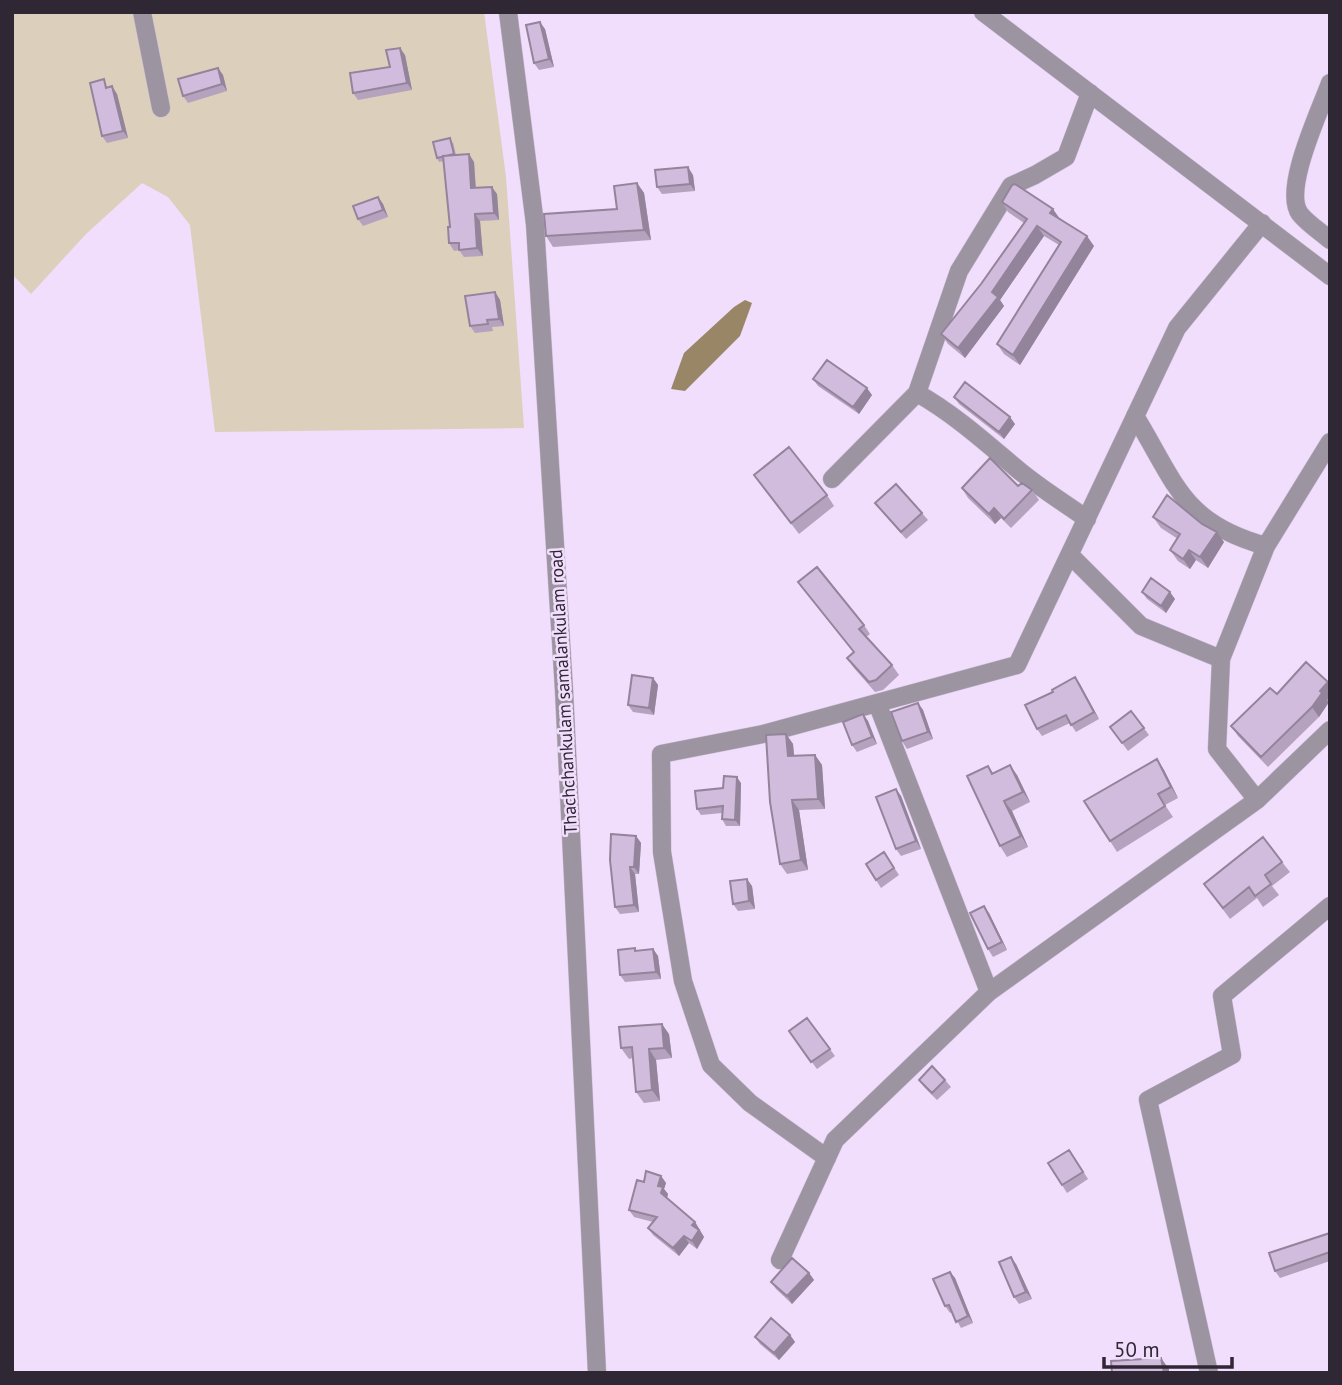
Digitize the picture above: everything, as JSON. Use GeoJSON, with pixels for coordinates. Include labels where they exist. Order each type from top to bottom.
{"type":"FeatureCollection","features":[{"type":"Feature","properties":{"kind":"street"},"geometry":{"type":"LineString","coordinates":[[142,12],[161,108]]}},
{"type":"Feature","properties":{"kind":"street","name":"Thachchankulam samalankulam road"},"geometry":{"type":"LineString","coordinates":[[508,12],[535,224],[564,690],[597,1373]]}},
{"type":"Feature","properties":{"kind":"street"},"geometry":{"type":"LineString","coordinates":[[983,12],[1330,276]]}},
{"type":"Feature","properties":{"kind":"street"},"geometry":{"type":"LineString","coordinates":[[1330,83],[1299,169],[1294,197],[1300,214],[1330,240]]}},
{"type":"Feature","properties":{"kind":"street"},"geometry":{"type":"LineString","coordinates":[[832,479],[917,393],[958,271],[1011,186],[1035,176],[1066,157],[1090,93]]}},
{"type":"Feature","properties":{"kind":"street"},"geometry":{"type":"LineString","coordinates":[[827,1158],[750,1103],[710,1065],[683,981],[662,852],[661,754],[764,734],[1017,665],[1177,328],[1262,223]]}},
{"type":"Feature","properties":{"kind":"street"},"geometry":{"type":"LineString","coordinates":[[917,393],[944,408],[985,439],[1017,470],[1087,519]]}},
{"type":"Feature","properties":{"kind":"street"},"geometry":{"type":"LineString","coordinates":[[1135,416],[1183,498],[1196,513],[1243,539],[1266,546]]}},
{"type":"Feature","properties":{"kind":"street"},"geometry":{"type":"LineString","coordinates":[[1257,800],[1217,749],[1222,659],[1266,546],[1330,442]]}},
{"type":"Feature","properties":{"kind":"street"},"geometry":{"type":"LineString","coordinates":[[1070,555],[1141,625],[1222,659]]}},
{"type":"Feature","properties":{"kind":"street"},"geometry":{"type":"LineString","coordinates":[[877,703],[989,992]]}},
{"type":"Feature","properties":{"kind":"street"},"geometry":{"type":"LineString","coordinates":[[779,1259],[835,1140],[989,992],[1257,800],[1330,730]]}},
{"type":"Feature","properties":{"kind":"street"},"geometry":{"type":"LineString","coordinates":[[1209,1373],[1148,1100],[1232,1055],[1222,996],[1330,906]]}},
{"type":"Feature","properties":{"kind":"shaded area"},"geometry":{"type":"Polygon","coordinates":[[[12,12],[484,12],[506,177],[524,428],[215,432],[190,225],[168,197],[142,183],[86,234],[31,294],[12,274],[12,12]]]}},
{"type":"Feature","properties":{"kind":"shaded area"},"geometry":{"type":"Polygon","coordinates":[[[745,300],[752,303],[740,336],[685,391],[671,389],[684,353],[745,300]]]}},
{"type":"Feature","properties":{"kind":"building"},"geometry":{"type":"Polygon","coordinates":[[[540,22],[549,59],[534,63],[526,25],[540,22]]]}},
{"type":"Feature","properties":{"kind":"building"},"geometry":{"type":"Polygon","coordinates":[[[400,48],[407,83],[353,93],[350,73],[390,67],[386,50],[400,48]]]}},
{"type":"Feature","properties":{"kind":"building"},"geometry":{"type":"Polygon","coordinates":[[[218,68],[222,84],[183,96],[178,79],[218,68]]]}},
{"type":"Feature","properties":{"kind":"building"},"geometry":{"type":"Polygon","coordinates":[[[104,79],[106,88],[112,86],[123,131],[102,136],[90,83],[104,79]]]}},
{"type":"Feature","properties":{"kind":"building"},"geometry":{"type":"Polygon","coordinates":[[[450,138],[454,154],[437,158],[433,142],[450,138]]]}},
{"type":"Feature","properties":{"kind":"building"},"geometry":{"type":"Polygon","coordinates":[[[469,154],[471,188],[492,187],[494,213],[475,214],[477,248],[459,250],[459,243],[449,243],[443,156],[469,154]]]}},
{"type":"Feature","properties":{"kind":"building"},"geometry":{"type":"Polygon","coordinates":[[[688,167],[690,184],[657,187],[655,170],[688,167]]]}},
{"type":"Feature","properties":{"kind":"building"},"geometry":{"type":"Polygon","coordinates":[[[637,183],[644,230],[546,236],[544,214],[617,209],[614,186],[637,183]]]}},
{"type":"Feature","properties":{"kind":"building"},"geometry":{"type":"Polygon","coordinates":[[[1015,184],[1053,209],[1050,213],[1087,236],[1013,355],[997,344],[1061,242],[1037,226],[992,292],[998,297],[958,348],[941,334],[1027,219],[1002,202],[1015,184]]]}},
{"type":"Feature","properties":{"kind":"building"},"geometry":{"type":"Polygon","coordinates":[[[378,197],[383,210],[358,219],[353,206],[378,197]]]}},
{"type":"Feature","properties":{"kind":"building"},"geometry":{"type":"Polygon","coordinates":[[[495,292],[499,319],[487,320],[488,324],[470,326],[465,296],[495,292]]]}},
{"type":"Feature","properties":{"kind":"building"},"geometry":{"type":"Polygon","coordinates":[[[827,360],[867,388],[853,407],[813,379],[827,360]]]}},
{"type":"Feature","properties":{"kind":"building"},"geometry":{"type":"Polygon","coordinates":[[[965,382],[1010,417],[999,432],[954,397],[965,382]]]}},
{"type":"Feature","properties":{"kind":"building"},"geometry":{"type":"Polygon","coordinates":[[[789,447],[827,495],[791,523],[754,475],[789,447]]]}},
{"type":"Feature","properties":{"kind":"building"},"geometry":{"type":"Polygon","coordinates":[[[990,458],[1018,486],[1022,483],[1032,490],[1004,519],[994,508],[989,514],[962,488],[990,458]]]}},
{"type":"Feature","properties":{"kind":"building"},"geometry":{"type":"Polygon","coordinates":[[[896,484],[922,513],[901,532],[875,503],[896,484]]]}},
{"type":"Feature","properties":{"kind":"building"},"geometry":{"type":"Polygon","coordinates":[[[1167,495],[1202,524],[1217,532],[1200,557],[1189,550],[1183,559],[1170,550],[1180,534],[1153,517],[1167,495]]]}},
{"type":"Feature","properties":{"kind":"building"},"geometry":{"type":"Polygon","coordinates":[[[817,567],[864,625],[859,629],[892,665],[876,680],[869,682],[847,658],[854,652],[798,582],[817,567]]]}},
{"type":"Feature","properties":{"kind":"building"},"geometry":{"type":"Polygon","coordinates":[[[1151,578],[1170,592],[1161,606],[1142,592],[1151,578]]]}},
{"type":"Feature","properties":{"kind":"building"},"geometry":{"type":"Polygon","coordinates":[[[1306,662],[1328,682],[1312,707],[1261,757],[1231,726],[1270,688],[1277,694],[1306,662]]]}},
{"type":"Feature","properties":{"kind":"building"},"geometry":{"type":"Polygon","coordinates":[[[632,675],[653,678],[649,708],[628,705],[632,675]]]}},
{"type":"Feature","properties":{"kind":"building"},"geometry":{"type":"Polygon","coordinates":[[[1075,677],[1094,712],[1071,725],[1066,715],[1037,729],[1025,705],[1053,692],[1052,690],[1075,677]]]}},
{"type":"Feature","properties":{"kind":"building"},"geometry":{"type":"Polygon","coordinates":[[[918,703],[928,732],[902,741],[891,712],[918,703]]]}},
{"type":"Feature","properties":{"kind":"building"},"geometry":{"type":"Polygon","coordinates":[[[1131,711],[1144,728],[1122,743],[1110,727],[1131,711]]]}},
{"type":"Feature","properties":{"kind":"building"},"geometry":{"type":"Polygon","coordinates":[[[863,714],[872,737],[852,745],[843,722],[863,714]]]}},
{"type":"Feature","properties":{"kind":"building"},"geometry":{"type":"Polygon","coordinates":[[[786,734],[788,756],[815,755],[818,799],[792,800],[801,860],[780,864],[770,802],[766,735],[786,734]]]}},
{"type":"Feature","properties":{"kind":"building"},"geometry":{"type":"Polygon","coordinates":[[[1157,759],[1171,787],[1158,794],[1165,806],[1110,841],[1084,801],[1157,759]]]}},
{"type":"Feature","properties":{"kind":"building"},"geometry":{"type":"Polygon","coordinates":[[[1010,765],[1023,792],[1004,801],[1021,836],[1000,846],[967,776],[988,766],[992,774],[1010,765]]]}},
{"type":"Feature","properties":{"kind":"building"},"geometry":{"type":"Polygon","coordinates":[[[724,776],[737,777],[735,820],[722,819],[723,806],[697,809],[695,791],[723,788],[724,776]]]}},
{"type":"Feature","properties":{"kind":"building"},"geometry":{"type":"Polygon","coordinates":[[[896,789],[916,841],[896,849],[876,797],[896,789]]]}},
{"type":"Feature","properties":{"kind":"building"},"geometry":{"type":"Polygon","coordinates":[[[611,834],[636,836],[634,867],[630,867],[634,905],[615,907],[610,860],[611,834]]]}},
{"type":"Feature","properties":{"kind":"building"},"geometry":{"type":"Polygon","coordinates":[[[1263,837],[1282,862],[1265,875],[1271,884],[1255,896],[1249,887],[1223,908],[1204,884],[1263,837]]]}},
{"type":"Feature","properties":{"kind":"building"},"geometry":{"type":"Polygon","coordinates":[[[884,852],[894,868],[876,880],[866,864],[884,852]]]}},
{"type":"Feature","properties":{"kind":"building"},"geometry":{"type":"Polygon","coordinates":[[[747,879],[749,901],[733,904],[730,881],[747,879]]]}},
{"type":"Feature","properties":{"kind":"building"},"geometry":{"type":"Polygon","coordinates":[[[984,906],[1002,942],[988,949],[970,913],[984,906]]]}},
{"type":"Feature","properties":{"kind":"building"},"geometry":{"type":"Polygon","coordinates":[[[635,948],[635,951],[653,949],[656,972],[620,975],[618,950],[635,948]]]}},
{"type":"Feature","properties":{"kind":"building"},"geometry":{"type":"Polygon","coordinates":[[[807,1018],[830,1049],[811,1062],[789,1031],[807,1018]]]}},
{"type":"Feature","properties":{"kind":"building"},"geometry":{"type":"Polygon","coordinates":[[[662,1024],[664,1048],[649,1049],[652,1090],[636,1092],[632,1047],[621,1048],[619,1027],[662,1024]]]}},
{"type":"Feature","properties":{"kind":"building"},"geometry":{"type":"Polygon","coordinates":[[[932,1066],[945,1080],[932,1093],[919,1080],[932,1066]]]}},
{"type":"Feature","properties":{"kind":"building"},"geometry":{"type":"Polygon","coordinates":[[[1069,1150],[1083,1172],[1062,1185],[1048,1163],[1069,1150]]]}},
{"type":"Feature","properties":{"kind":"building"},"geometry":{"type":"Polygon","coordinates":[[[646,1171],[661,1176],[658,1186],[663,1187],[661,1193],[695,1222],[692,1225],[699,1230],[692,1241],[684,1236],[673,1248],[648,1228],[657,1217],[629,1210],[637,1180],[644,1182],[646,1171]]]}},
{"type":"Feature","properties":{"kind":"building"},"geometry":{"type":"Polygon","coordinates":[[[1330,1233],[1330,1252],[1275,1271],[1269,1253],[1330,1233]]]}},
{"type":"Feature","properties":{"kind":"building"},"geometry":{"type":"Polygon","coordinates":[[[1011,1257],[1026,1292],[1014,1297],[999,1262],[1011,1257]]]}},
{"type":"Feature","properties":{"kind":"building"},"geometry":{"type":"Polygon","coordinates":[[[792,1258],[809,1273],[787,1296],[771,1282],[792,1258]]]}},
{"type":"Feature","properties":{"kind":"building"},"geometry":{"type":"Polygon","coordinates":[[[950,1272],[968,1316],[956,1322],[949,1305],[945,1306],[933,1279],[950,1272]]]}},
{"type":"Feature","properties":{"kind":"building"},"geometry":{"type":"Polygon","coordinates":[[[771,1318],[790,1335],[774,1353],[755,1337],[771,1318]]]}},
{"type":"Feature","properties":{"kind":"building"},"geometry":{"type":"Polygon","coordinates":[[[1161,1358],[1164,1373],[1112,1373],[1111,1361],[1161,1358]]]}}]}
